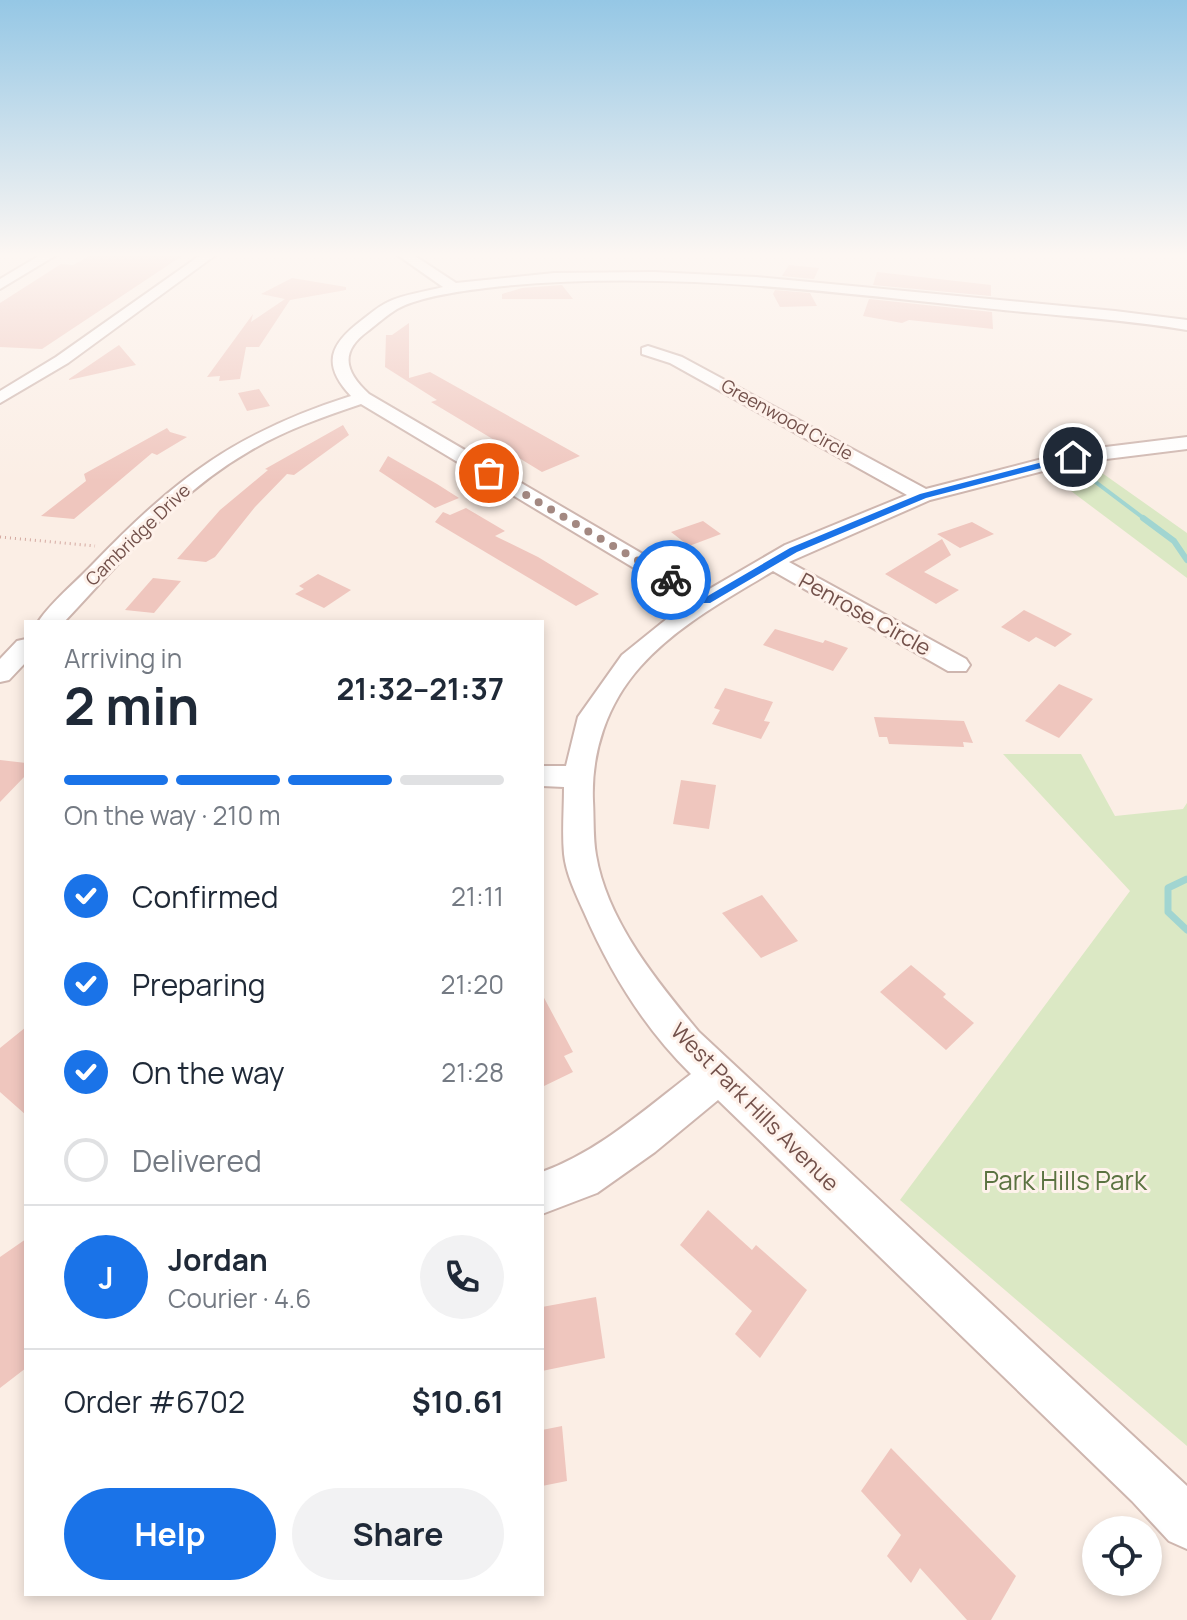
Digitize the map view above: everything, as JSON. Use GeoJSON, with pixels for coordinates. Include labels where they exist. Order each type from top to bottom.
{"type":"FeatureCollection","features":[{"type":"Feature","properties":{"kind":"street"},"geometry":{"type":"LineString","coordinates":[[0,398],[105,330]]}},
{"type":"Feature","properties":{"kind":"street"},"geometry":{"type":"LineString","coordinates":[[356,330],[341,349],[339,366],[343,377],[363,398],[706,601]]}},
{"type":"Feature","properties":{"kind":"street","name":"Greenwood Circle"},"geometry":{"type":"LineString","coordinates":[[648,351],[676,360],[923,496]]}},
{"type":"Feature","properties":{"kind":"street","name":"Cambridge Drive"},"geometry":{"type":"LineString","coordinates":[[52,620],[163,507],[223,459],[311,415],[363,398]]}},
{"type":"Feature","properties":{"kind":"street","name":"West Park Hills Avenue"},"geometry":{"type":"LineString","coordinates":[[1187,443],[1073,457],[923,496],[793,550],[706,601],[631,661],[592,717],[578,777],[580,856],[592,894],[616,947],[646,995],[686,1044],[1150,1483],[1187,1523]]}},
{"type":"Feature","properties":{"kind":"street","name":"Penrose Circle"},"geometry":{"type":"LineString","coordinates":[[773,562],[957,665]]}},
{"type":"Feature","properties":{"kind":"street"},"geometry":{"type":"LineString","coordinates":[[0,674],[24,649]]}},
{"type":"Feature","properties":{"kind":"street"},"geometry":{"type":"LineString","coordinates":[[544,776],[578,777]]}},
{"type":"Feature","properties":{"kind":"street"},"geometry":{"type":"LineString","coordinates":[[544,1192],[582,1178],[641,1138],[718,1076]]}},
{"type":"Feature","properties":{"kind":"path"},"geometry":{"type":"LineString","coordinates":[[0,537],[99,546]]}},
{"type":"Feature","properties":{"kind":"green space"},"geometry":{"type":"Polygon","coordinates":[[[1095,468],[1187,533],[1187,578],[1051,476],[1095,468]]]}},
{"type":"Feature","properties":{"kind":"green space","name":"Park Hills Park"},"geometry":{"type":"Polygon","coordinates":[[[1003,754],[1081,754],[1115,816],[1183,809],[1187,803],[1187,1446],[900,1200],[1130,891],[1003,754]]]}},
{"type":"Feature","properties":{"kind":"building"},"geometry":{"type":"Polygon","coordinates":[[[0,330],[71,330],[42,349],[0,347],[0,330]]]}},
{"type":"Feature","properties":{"kind":"building"},"geometry":{"type":"Polygon","coordinates":[[[242,330],[270,330],[259,347],[246,347],[240,379],[219,381],[220,376],[207,377],[242,330]]]}},
{"type":"Feature","properties":{"kind":"building"},"geometry":{"type":"Polygon","coordinates":[[[400,330],[409,330],[409,378],[430,372],[580,456],[542,472],[431,402],[437,400],[385,367],[386,335],[400,330]]]}},
{"type":"Feature","properties":{"kind":"building"},"geometry":{"type":"Polygon","coordinates":[[[119,345],[136,365],[69,380],[69,379],[119,345]]]}},
{"type":"Feature","properties":{"kind":"building"},"geometry":{"type":"Polygon","coordinates":[[[259,389],[270,406],[247,411],[238,393],[259,389]]]}},
{"type":"Feature","properties":{"kind":"building"},"geometry":{"type":"Polygon","coordinates":[[[343,425],[349,435],[294,475],[287,474],[255,507],[215,557],[206,562],[177,559],[220,510],[268,470],[265,469],[343,425]]]}},
{"type":"Feature","properties":{"kind":"building"},"geometry":{"type":"Polygon","coordinates":[[[167,428],[170,432],[187,437],[157,455],[152,453],[74,519],[41,516],[86,481],[84,474],[167,428]]]}},
{"type":"Feature","properties":{"kind":"building"},"geometry":{"type":"Polygon","coordinates":[[[388,456],[459,498],[435,508],[379,471],[388,456]]]}},
{"type":"Feature","properties":{"kind":"building"},"geometry":{"type":"Polygon","coordinates":[[[466,508],[505,531],[495,536],[538,557],[599,594],[576,606],[435,522],[443,512],[450,515],[466,508]]]}},
{"type":"Feature","properties":{"kind":"building"},"geometry":{"type":"Polygon","coordinates":[[[703,521],[721,534],[689,546],[671,532],[703,521]]]}},
{"type":"Feature","properties":{"kind":"building"},"geometry":{"type":"Polygon","coordinates":[[[972,522],[994,534],[960,548],[937,534],[972,522]]]}},
{"type":"Feature","properties":{"kind":"building"},"geometry":{"type":"Polygon","coordinates":[[[942,539],[951,555],[924,572],[959,590],[936,604],[885,574],[942,539]]]}},
{"type":"Feature","properties":{"kind":"building"},"geometry":{"type":"Polygon","coordinates":[[[318,574],[351,590],[324,608],[295,594],[304,589],[299,586],[318,574]]]}},
{"type":"Feature","properties":{"kind":"building"},"geometry":{"type":"Polygon","coordinates":[[[153,578],[181,581],[154,613],[125,610],[153,578]]]}},
{"type":"Feature","properties":{"kind":"building"},"geometry":{"type":"Polygon","coordinates":[[[1024,610],[1072,634],[1055,647],[1036,637],[1029,642],[1001,627],[1024,610]]]}},
{"type":"Feature","properties":{"kind":"building"},"geometry":{"type":"Polygon","coordinates":[[[775,629],[848,648],[833,671],[763,645],[775,629]]]}},
{"type":"Feature","properties":{"kind":"building"},"geometry":{"type":"Polygon","coordinates":[[[1059,684],[1093,699],[1059,738],[1025,721],[1059,684]]]}},
{"type":"Feature","properties":{"kind":"building"},"geometry":{"type":"Polygon","coordinates":[[[725,688],[773,702],[764,721],[770,722],[761,739],[712,724],[720,710],[714,708],[725,688]]]}},
{"type":"Feature","properties":{"kind":"building"},"geometry":{"type":"Polygon","coordinates":[[[874,717],[964,721],[973,743],[963,742],[964,747],[889,744],[887,737],[879,737],[874,717]]]}},
{"type":"Feature","properties":{"kind":"building"},"geometry":{"type":"Polygon","coordinates":[[[0,760],[24,763],[24,777],[0,802],[0,760]]]}},
{"type":"Feature","properties":{"kind":"building"},"geometry":{"type":"Polygon","coordinates":[[[681,780],[716,785],[709,829],[673,824],[681,780]]]}},
{"type":"Feature","properties":{"kind":"building"},"geometry":{"type":"Polygon","coordinates":[[[762,895],[798,941],[761,958],[722,913],[762,895]]]}},
{"type":"Feature","properties":{"kind":"building"},"geometry":{"type":"Polygon","coordinates":[[[911,965],[974,1023],[946,1050],[880,992],[911,965]]]}},
{"type":"Feature","properties":{"kind":"building"},"geometry":{"type":"Polygon","coordinates":[[[544,998],[573,1052],[564,1056],[573,1072],[544,1086],[544,998]]]}},
{"type":"Feature","properties":{"kind":"building"},"geometry":{"type":"Polygon","coordinates":[[[24,1029],[24,1113],[0,1092],[0,1048],[24,1029]]]}},
{"type":"Feature","properties":{"kind":"building"},"geometry":{"type":"Polygon","coordinates":[[[708,1210],[752,1250],[756,1245],[807,1290],[760,1358],[735,1334],[752,1311],[680,1245],[708,1210]]]}},
{"type":"Feature","properties":{"kind":"building"},"geometry":{"type":"Polygon","coordinates":[[[24,1240],[24,1370],[0,1388],[0,1257],[24,1240]]]}},
{"type":"Feature","properties":{"kind":"building"},"geometry":{"type":"Polygon","coordinates":[[[596,1297],[605,1358],[544,1371],[544,1307],[596,1297]]]}},
{"type":"Feature","properties":{"kind":"building"},"geometry":{"type":"Polygon","coordinates":[[[562,1426],[567,1481],[544,1486],[544,1430],[562,1426]]]}},
{"type":"Feature","properties":{"kind":"building"},"geometry":{"type":"Polygon","coordinates":[[[891,1448],[1016,1576],[991,1620],[967,1620],[920,1568],[911,1583],[887,1556],[901,1535],[861,1491],[891,1448]]]}},
{"type":"Feature","properties":{"kind":"waterway"},"geometry":{"type":"LineString","coordinates":[[1073,465],[1146,520]]}},
{"type":"Feature","properties":{"kind":"waterway"},"geometry":{"type":"LineString","coordinates":[[1143,518],[1174,541],[1187,560]]}},
{"type":"Feature","properties":{"kind":"waterway"},"geometry":{"type":"LineString","coordinates":[[1187,879],[1168,888],[1168,912],[1187,930]]}},
{"type":"Feature","properties":{"kind":"way so far"},"geometry":{"type":"LineString","coordinates":[[489,473],[671,580]]}},
{"type":"Feature","properties":{"kind":"route"},"geometry":{"type":"LineString","coordinates":[[671,580],[706,601],[793,550],[923,496],[971,481],[1073,457]]}}]}
